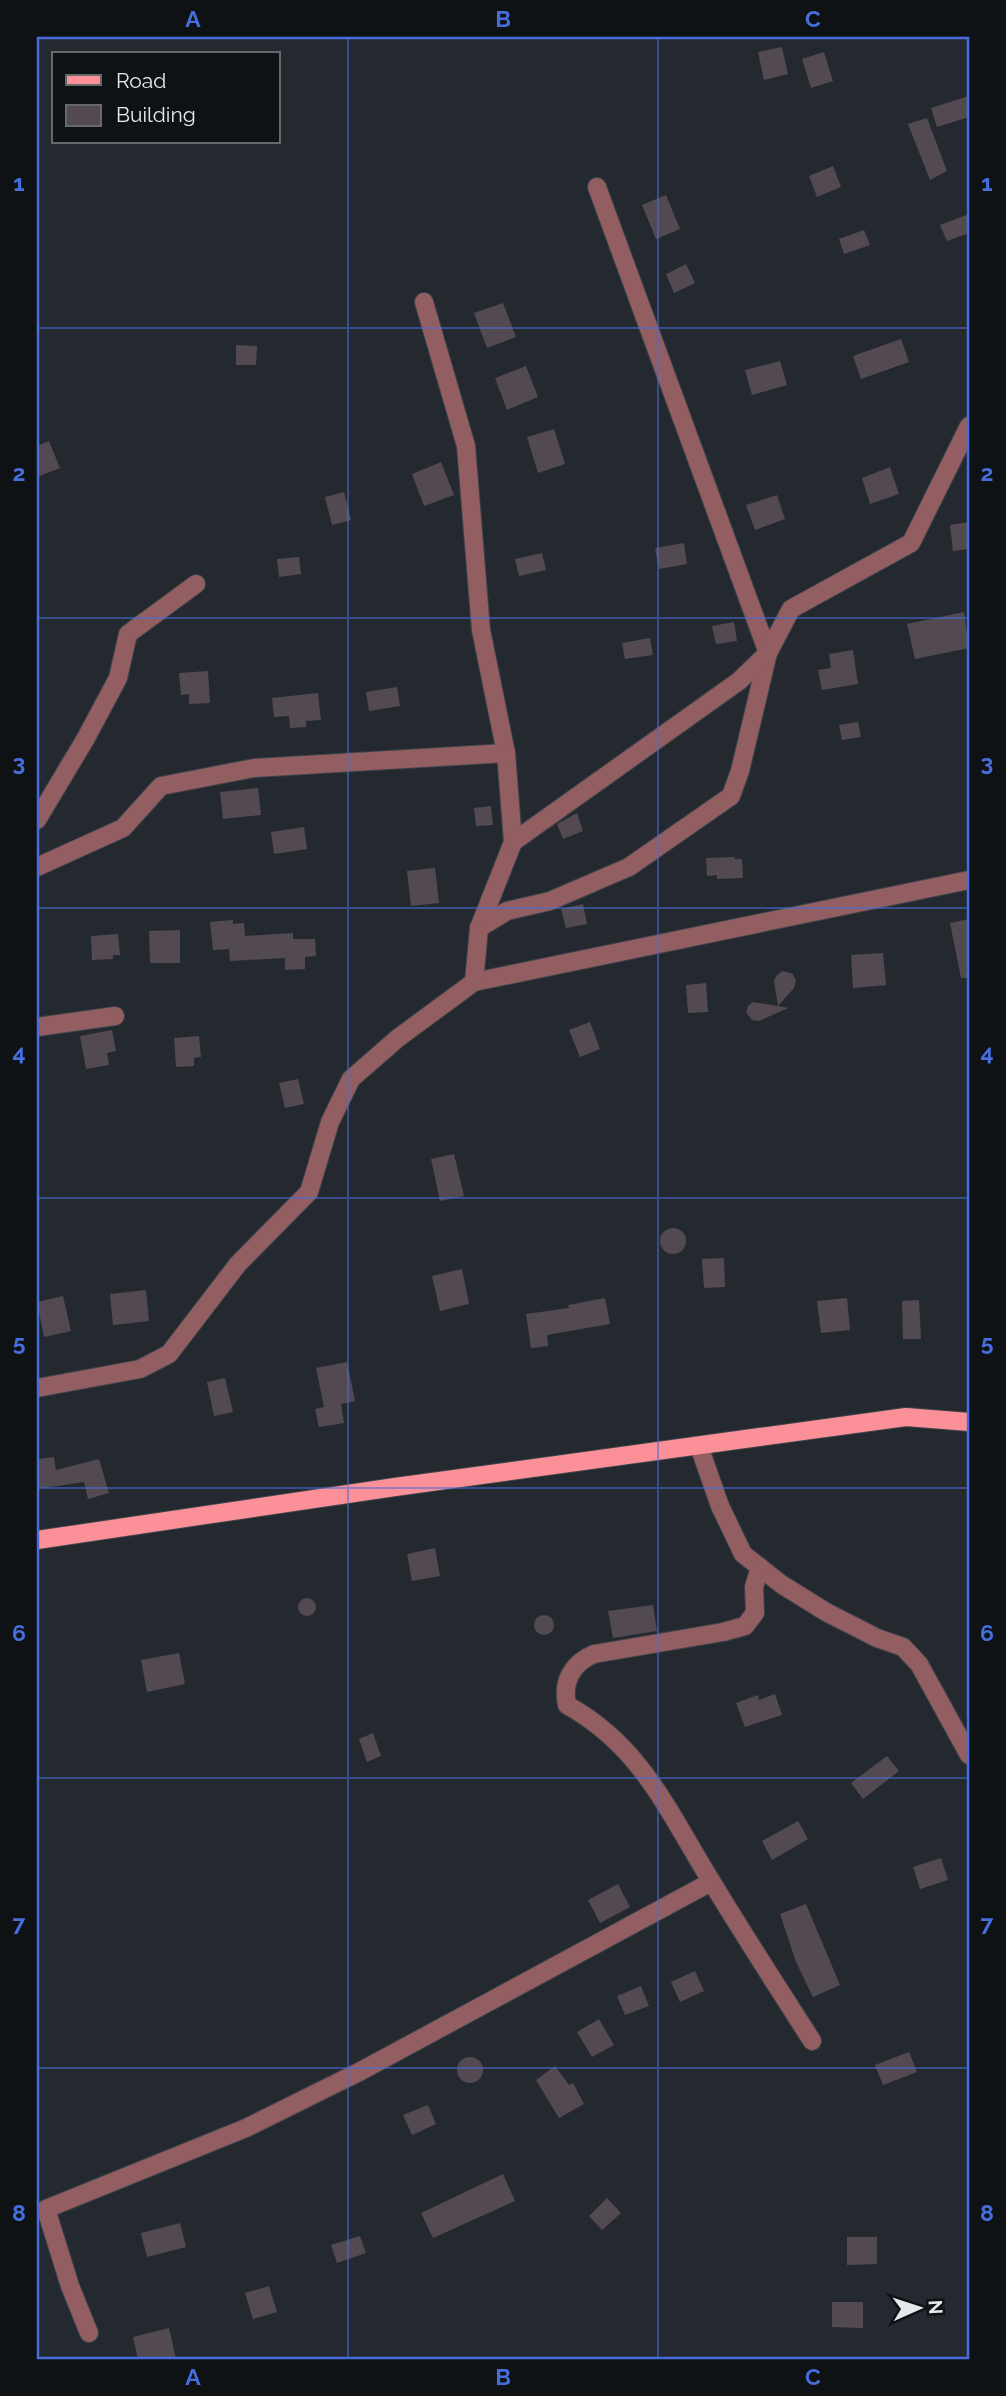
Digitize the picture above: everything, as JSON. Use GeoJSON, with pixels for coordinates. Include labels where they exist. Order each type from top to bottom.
{"type":"FeatureCollection","features":[{"type":"Feature","properties":{"kind":"main road"},"geometry":{"type":"LineString","coordinates":[[37,1540],[906,1417],[969,1423]]}},
{"type":"Feature","properties":{"kind":"street"},"geometry":{"type":"LineString","coordinates":[[597,187],[768,653]]}},
{"type":"Feature","properties":{"kind":"street"},"geometry":{"type":"LineString","coordinates":[[424,302],[466,446],[481,630],[506,752],[513,842],[479,928],[474,982]]}},
{"type":"Feature","properties":{"kind":"street"},"geometry":{"type":"LineString","coordinates":[[479,928],[506,911],[550,901],[629,867],[731,796],[740,771],[768,653],[791,609],[911,543],[969,426]]}},
{"type":"Feature","properties":{"kind":"street"},"geometry":{"type":"LineString","coordinates":[[37,820],[118,678],[128,634],[197,584]]}},
{"type":"Feature","properties":{"kind":"street"},"geometry":{"type":"LineString","coordinates":[[513,842],[739,681],[768,653]]}},
{"type":"Feature","properties":{"kind":"street"},"geometry":{"type":"LineString","coordinates":[[37,867],[123,828],[161,786],[254,768],[506,752]]}},
{"type":"Feature","properties":{"kind":"street"},"geometry":{"type":"LineString","coordinates":[[37,1388],[140,1369],[169,1354],[238,1264],[309,1192],[330,1122],[351,1079],[398,1038],[474,982],[969,880]]}},
{"type":"Feature","properties":{"kind":"street"},"geometry":{"type":"LineString","coordinates":[[37,1027],[115,1016]]}},
{"type":"Feature","properties":{"kind":"street"},"geometry":{"type":"LineString","coordinates":[[699,1446],[719,1506],[743,1554],[781,1584],[826,1612],[877,1638],[902,1647],[919,1664],[969,1755]]}},
{"type":"Feature","properties":{"kind":"street"},"geometry":{"type":"LineString","coordinates":[[760,1567],[754,1587],[755,1612],[745,1626],[594,1654],[582,1659],[572,1669],[564,1693],[567,1705],[584,1715],[628,1751],[664,1801],[711,1882],[812,2041]]}},
{"type":"Feature","properties":{"kind":"street"},"geometry":{"type":"LineString","coordinates":[[89,2333],[70,2286],[46,2208],[246,2128],[359,2073],[711,1882]]}},
{"type":"Feature","properties":{"kind":"building"},"geometry":{"type":"Polygon","coordinates":[[[782,47],[788,74],[764,80],[758,52],[782,47]]]}},
{"type":"Feature","properties":{"kind":"building"},"geometry":{"type":"Polygon","coordinates":[[[824,52],[833,81],[811,88],[802,59],[824,52]]]}},
{"type":"Feature","properties":{"kind":"building"},"geometry":{"type":"Polygon","coordinates":[[[969,96],[969,117],[937,127],[931,108],[969,96]]]}},
{"type":"Feature","properties":{"kind":"building"},"geometry":{"type":"Polygon","coordinates":[[[927,118],[947,171],[930,180],[908,124],[927,118]]]}},
{"type":"Feature","properties":{"kind":"building"},"geometry":{"type":"Polygon","coordinates":[[[833,166],[841,187],[817,197],[809,176],[833,166]]]}},
{"type":"Feature","properties":{"kind":"building"},"geometry":{"type":"Polygon","coordinates":[[[666,195],[680,229],[656,239],[642,205],[666,195]]]}},
{"type":"Feature","properties":{"kind":"building"},"geometry":{"type":"Polygon","coordinates":[[[969,214],[969,233],[947,241],[940,225],[969,214]]]}},
{"type":"Feature","properties":{"kind":"building"},"geometry":{"type":"Polygon","coordinates":[[[864,230],[870,245],[844,254],[839,239],[864,230]]]}},
{"type":"Feature","properties":{"kind":"building"},"geometry":{"type":"Polygon","coordinates":[[[686,264],[695,283],[674,293],[666,274],[686,264]]]}},
{"type":"Feature","properties":{"kind":"building"},"geometry":{"type":"Polygon","coordinates":[[[503,303],[516,337],[487,348],[474,313],[503,303]]]}},
{"type":"Feature","properties":{"kind":"building"},"geometry":{"type":"Polygon","coordinates":[[[901,339],[909,362],[861,379],[853,356],[901,339]]]}},
{"type":"Feature","properties":{"kind":"building"},"geometry":{"type":"Polygon","coordinates":[[[236,345],[257,346],[256,365],[236,365],[236,345]]]}},
{"type":"Feature","properties":{"kind":"building"},"geometry":{"type":"Polygon","coordinates":[[[780,361],[787,385],[752,395],[745,370],[780,361]]]}},
{"type":"Feature","properties":{"kind":"building"},"geometry":{"type":"Polygon","coordinates":[[[526,366],[538,397],[507,410],[495,378],[526,366]]]}},
{"type":"Feature","properties":{"kind":"building"},"geometry":{"type":"Polygon","coordinates":[[[554,429],[565,464],[538,473],[527,437],[554,429]]]}},
{"type":"Feature","properties":{"kind":"building"},"geometry":{"type":"Polygon","coordinates":[[[49,441],[60,468],[37,477],[37,446],[49,441]]]}},
{"type":"Feature","properties":{"kind":"building"},"geometry":{"type":"Polygon","coordinates":[[[441,462],[454,495],[424,506],[412,474],[441,462]]]}},
{"type":"Feature","properties":{"kind":"building"},"geometry":{"type":"Polygon","coordinates":[[[890,467],[899,494],[870,504],[862,478],[890,467]]]}},
{"type":"Feature","properties":{"kind":"building"},"geometry":{"type":"Polygon","coordinates":[[[344,492],[351,520],[332,525],[325,497],[344,492]]]}},
{"type":"Feature","properties":{"kind":"building"},"geometry":{"type":"Polygon","coordinates":[[[777,495],[785,519],[755,530],[746,505],[777,495]]]}},
{"type":"Feature","properties":{"kind":"building"},"geometry":{"type":"Polygon","coordinates":[[[969,522],[969,549],[953,551],[950,525],[969,522]]]}},
{"type":"Feature","properties":{"kind":"building"},"geometry":{"type":"Polygon","coordinates":[[[684,543],[687,564],[659,569],[655,548],[684,543]]]}},
{"type":"Feature","properties":{"kind":"building"},"geometry":{"type":"Polygon","coordinates":[[[542,553],[546,570],[519,576],[515,559],[542,553]]]}},
{"type":"Feature","properties":{"kind":"building"},"geometry":{"type":"Polygon","coordinates":[[[299,557],[301,574],[279,577],[277,559],[299,557]]]}},
{"type":"Feature","properties":{"kind":"building"},"geometry":{"type":"Polygon","coordinates":[[[964,612],[969,648],[915,659],[907,624],[964,612]]]}},
{"type":"Feature","properties":{"kind":"building"},"geometry":{"type":"Polygon","coordinates":[[[734,622],[737,641],[716,644],[712,626],[734,622]]]}},
{"type":"Feature","properties":{"kind":"building"},"geometry":{"type":"Polygon","coordinates":[[[650,638],[653,655],[625,659],[622,643],[650,638]]]}},
{"type":"Feature","properties":{"kind":"building"},"geometry":{"type":"Polygon","coordinates":[[[853,650],[858,684],[822,690],[818,670],[831,668],[829,654],[853,650]]]}},
{"type":"Feature","properties":{"kind":"building"},"geometry":{"type":"Polygon","coordinates":[[[208,671],[210,703],[189,704],[189,694],[181,695],[179,673],[208,671]]]}},
{"type":"Feature","properties":{"kind":"building"},"geometry":{"type":"Polygon","coordinates":[[[397,687],[400,706],[369,711],[366,692],[397,687]]]}},
{"type":"Feature","properties":{"kind":"building"},"geometry":{"type":"Polygon","coordinates":[[[318,693],[321,720],[306,721],[306,727],[290,728],[289,716],[274,717],[272,698],[318,693]]]}},
{"type":"Feature","properties":{"kind":"building"},"geometry":{"type":"Polygon","coordinates":[[[858,722],[861,737],[842,740],[839,725],[858,722]]]}},
{"type":"Feature","properties":{"kind":"building"},"geometry":{"type":"Polygon","coordinates":[[[258,788],[261,815],[223,819],[220,792],[258,788]]]}},
{"type":"Feature","properties":{"kind":"building"},"geometry":{"type":"Polygon","coordinates":[[[491,806],[493,825],[476,826],[474,808],[491,806]]]}},
{"type":"Feature","properties":{"kind":"building"},"geometry":{"type":"Polygon","coordinates":[[[577,813],[583,831],[563,839],[557,824],[577,813]]]}},
{"type":"Feature","properties":{"kind":"building"},"geometry":{"type":"Polygon","coordinates":[[[304,827],[307,849],[274,854],[271,832],[304,827]]]}},
{"type":"Feature","properties":{"kind":"building"},"geometry":{"type":"Polygon","coordinates":[[[735,857],[734,859],[742,859],[743,878],[717,879],[717,875],[707,876],[706,858],[735,857]]]}},
{"type":"Feature","properties":{"kind":"building"},"geometry":{"type":"Polygon","coordinates":[[[435,868],[439,903],[411,906],[407,871],[435,868]]]}},
{"type":"Feature","properties":{"kind":"building"},"geometry":{"type":"Polygon","coordinates":[[[583,904],[587,924],[566,928],[561,909],[583,904]]]}},
{"type":"Feature","properties":{"kind":"building"},"geometry":{"type":"Polygon","coordinates":[[[969,919],[969,978],[961,978],[950,923],[969,919]]]}},
{"type":"Feature","properties":{"kind":"building"},"geometry":{"type":"Polygon","coordinates":[[[233,920],[233,924],[244,923],[245,936],[293,933],[293,939],[315,939],[316,956],[305,957],[305,969],[285,970],[285,958],[230,961],[229,949],[213,950],[210,922],[233,920]]]}},
{"type":"Feature","properties":{"kind":"building"},"geometry":{"type":"Polygon","coordinates":[[[180,930],[180,963],[150,963],[149,931],[180,930]]]}},
{"type":"Feature","properties":{"kind":"building"},"geometry":{"type":"Polygon","coordinates":[[[118,934],[120,955],[113,955],[113,959],[92,960],[91,936],[118,934]]]}},
{"type":"Feature","properties":{"kind":"building"},"geometry":{"type":"Polygon","coordinates":[[[883,953],[886,985],[853,988],[851,955],[883,953]]]}},
{"type":"Feature","properties":{"kind":"building"},"geometry":{"type":"Polygon","coordinates":[[[783,971],[793,974],[796,981],[794,988],[778,1006],[774,981],[783,971]]]}},
{"type":"Feature","properties":{"kind":"building"},"geometry":{"type":"Polygon","coordinates":[[[706,983],[708,1012],[688,1013],[686,985],[706,983]]]}},
{"type":"Feature","properties":{"kind":"building"},"geometry":{"type":"Polygon","coordinates":[[[753,1002],[788,1008],[759,1021],[752,1020],[746,1012],[753,1002]]]}},
{"type":"Feature","properties":{"kind":"building"},"geometry":{"type":"Polygon","coordinates":[[[590,1022],[600,1049],[580,1057],[569,1030],[590,1022]]]}},
{"type":"Feature","properties":{"kind":"building"},"geometry":{"type":"Polygon","coordinates":[[[112,1030],[116,1051],[107,1053],[109,1065],[86,1069],[80,1036],[112,1030]]]}},
{"type":"Feature","properties":{"kind":"building"},"geometry":{"type":"Polygon","coordinates":[[[199,1036],[201,1057],[194,1058],[194,1066],[176,1067],[174,1038],[199,1036]]]}},
{"type":"Feature","properties":{"kind":"building"},"geometry":{"type":"Polygon","coordinates":[[[298,1079],[304,1104],[285,1108],[279,1083],[298,1079]]]}},
{"type":"Feature","properties":{"kind":"building"},"geometry":{"type":"Polygon","coordinates":[[[454,1154],[464,1196],[440,1201],[431,1159],[454,1154]]]}},
{"type":"Feature","properties":{"kind":"building"},"geometry":{"type":"Polygon","coordinates":[[[673,1228],[682,1232],[686,1241],[682,1250],[673,1254],[664,1250],[660,1241],[664,1232],[673,1228]]]}},
{"type":"Feature","properties":{"kind":"building"},"geometry":{"type":"Polygon","coordinates":[[[724,1258],[725,1287],[704,1288],[702,1259],[724,1258]]]}},
{"type":"Feature","properties":{"kind":"building"},"geometry":{"type":"Polygon","coordinates":[[[462,1269],[469,1304],[440,1311],[432,1276],[462,1269]]]}},
{"type":"Feature","properties":{"kind":"building"},"geometry":{"type":"Polygon","coordinates":[[[146,1290],[149,1321],[113,1325],[110,1294],[146,1290]]]}},
{"type":"Feature","properties":{"kind":"building"},"geometry":{"type":"Polygon","coordinates":[[[63,1296],[71,1331],[44,1337],[37,1302],[63,1296]]]}},
{"type":"Feature","properties":{"kind":"building"},"geometry":{"type":"Polygon","coordinates":[[[605,1298],[610,1324],[547,1335],[548,1346],[531,1348],[526,1314],[569,1308],[568,1305],[605,1298]]]}},
{"type":"Feature","properties":{"kind":"building"},"geometry":{"type":"Polygon","coordinates":[[[847,1298],[850,1330],[821,1333],[817,1301],[847,1298]]]}},
{"type":"Feature","properties":{"kind":"building"},"geometry":{"type":"Polygon","coordinates":[[[919,1300],[921,1339],[903,1339],[902,1301],[919,1300]]]}},
{"type":"Feature","properties":{"kind":"building"},"geometry":{"type":"Polygon","coordinates":[[[347,1362],[355,1401],[341,1404],[344,1423],[319,1427],[315,1409],[324,1407],[316,1368],[347,1362]]]}},
{"type":"Feature","properties":{"kind":"building"},"geometry":{"type":"Polygon","coordinates":[[[225,1378],[233,1412],[214,1416],[207,1382],[225,1378]]]}},
{"type":"Feature","properties":{"kind":"building"},"geometry":{"type":"Polygon","coordinates":[[[54,1457],[56,1470],[99,1459],[109,1493],[88,1499],[84,1482],[37,1489],[37,1459],[54,1457]]]}},
{"type":"Feature","properties":{"kind":"building"},"geometry":{"type":"Polygon","coordinates":[[[435,1548],[440,1576],[412,1581],[407,1554],[435,1548]]]}},
{"type":"Feature","properties":{"kind":"building"},"geometry":{"type":"Polygon","coordinates":[[[307,1598],[315,1603],[316,1607],[311,1615],[307,1616],[299,1611],[298,1607],[303,1599],[307,1598]]]}},
{"type":"Feature","properties":{"kind":"building"},"geometry":{"type":"Polygon","coordinates":[[[653,1605],[657,1631],[613,1638],[608,1611],[653,1605]]]}},
{"type":"Feature","properties":{"kind":"building"},"geometry":{"type":"Polygon","coordinates":[[[544,1615],[551,1618],[554,1625],[551,1632],[544,1635],[537,1632],[534,1625],[537,1618],[544,1615]]]}},
{"type":"Feature","properties":{"kind":"building"},"geometry":{"type":"Polygon","coordinates":[[[179,1653],[185,1684],[147,1692],[141,1660],[179,1653]]]}},
{"type":"Feature","properties":{"kind":"building"},"geometry":{"type":"Polygon","coordinates":[[[775,1694],[782,1715],[745,1727],[736,1703],[758,1695],[759,1700],[775,1694]]]}},
{"type":"Feature","properties":{"kind":"building"},"geometry":{"type":"Polygon","coordinates":[[[373,1733],[381,1756],[367,1762],[359,1739],[373,1733]]]}},
{"type":"Feature","properties":{"kind":"building"},"geometry":{"type":"Polygon","coordinates":[[[887,1756],[899,1771],[863,1799],[851,1783],[887,1756]]]}},
{"type":"Feature","properties":{"kind":"building"},"geometry":{"type":"Polygon","coordinates":[[[798,1821],[808,1839],[772,1860],[762,1841],[798,1821]]]}},
{"type":"Feature","properties":{"kind":"building"},"geometry":{"type":"Polygon","coordinates":[[[941,1858],[948,1880],[920,1889],[913,1867],[941,1858]]]}},
{"type":"Feature","properties":{"kind":"building"},"geometry":{"type":"Polygon","coordinates":[[[618,1884],[630,1907],[600,1923],[588,1900],[618,1884]]]}},
{"type":"Feature","properties":{"kind":"building"},"geometry":{"type":"Polygon","coordinates":[[[806,1904],[840,1985],[813,1997],[796,1962],[780,1914],[806,1904]]]}},
{"type":"Feature","properties":{"kind":"building"},"geometry":{"type":"Polygon","coordinates":[[[695,1971],[704,1991],[680,2002],[671,1982],[695,1971]]]}},
{"type":"Feature","properties":{"kind":"building"},"geometry":{"type":"Polygon","coordinates":[[[641,1986],[649,2006],[625,2015],[617,1996],[641,1986]]]}},
{"type":"Feature","properties":{"kind":"building"},"geometry":{"type":"Polygon","coordinates":[[[599,2019],[614,2045],[592,2057],[577,2032],[599,2019]]]}},
{"type":"Feature","properties":{"kind":"building"},"geometry":{"type":"Polygon","coordinates":[[[909,2052],[917,2072],[883,2085],[875,2065],[909,2052]]]}},
{"type":"Feature","properties":{"kind":"building"},"geometry":{"type":"Polygon","coordinates":[[[470,2057],[479,2061],[483,2070],[479,2079],[470,2083],[461,2079],[457,2070],[461,2061],[470,2057]]]}},
{"type":"Feature","properties":{"kind":"building"},"geometry":{"type":"Polygon","coordinates":[[[555,2066],[569,2085],[573,2083],[584,2104],[559,2118],[536,2080],[555,2066]]]}},
{"type":"Feature","properties":{"kind":"building"},"geometry":{"type":"Polygon","coordinates":[[[428,2105],[436,2124],[412,2135],[403,2115],[428,2105]]]}},
{"type":"Feature","properties":{"kind":"building"},"geometry":{"type":"Polygon","coordinates":[[[503,2174],[515,2201],[433,2238],[421,2213],[503,2174]]]}},
{"type":"Feature","properties":{"kind":"building"},"geometry":{"type":"Polygon","coordinates":[[[607,2198],[621,2213],[602,2230],[589,2216],[607,2198]]]}},
{"type":"Feature","properties":{"kind":"building"},"geometry":{"type":"Polygon","coordinates":[[[180,2223],[186,2247],[147,2257],[141,2233],[180,2223]]]}},
{"type":"Feature","properties":{"kind":"building"},"geometry":{"type":"Polygon","coordinates":[[[360,2236],[366,2253],[337,2263],[331,2245],[360,2236]]]}},
{"type":"Feature","properties":{"kind":"building"},"geometry":{"type":"Polygon","coordinates":[[[847,2237],[877,2237],[877,2264],[847,2265],[847,2237]]]}},
{"type":"Feature","properties":{"kind":"building"},"geometry":{"type":"Polygon","coordinates":[[[269,2286],[277,2312],[253,2319],[245,2293],[269,2286]]]}},
{"type":"Feature","properties":{"kind":"building"},"geometry":{"type":"Polygon","coordinates":[[[832,2302],[863,2302],[863,2328],[832,2327],[832,2302]]]}},
{"type":"Feature","properties":{"kind":"building"},"geometry":{"type":"Polygon","coordinates":[[[169,2328],[176,2359],[138,2359],[133,2337],[169,2328]]]}}]}
